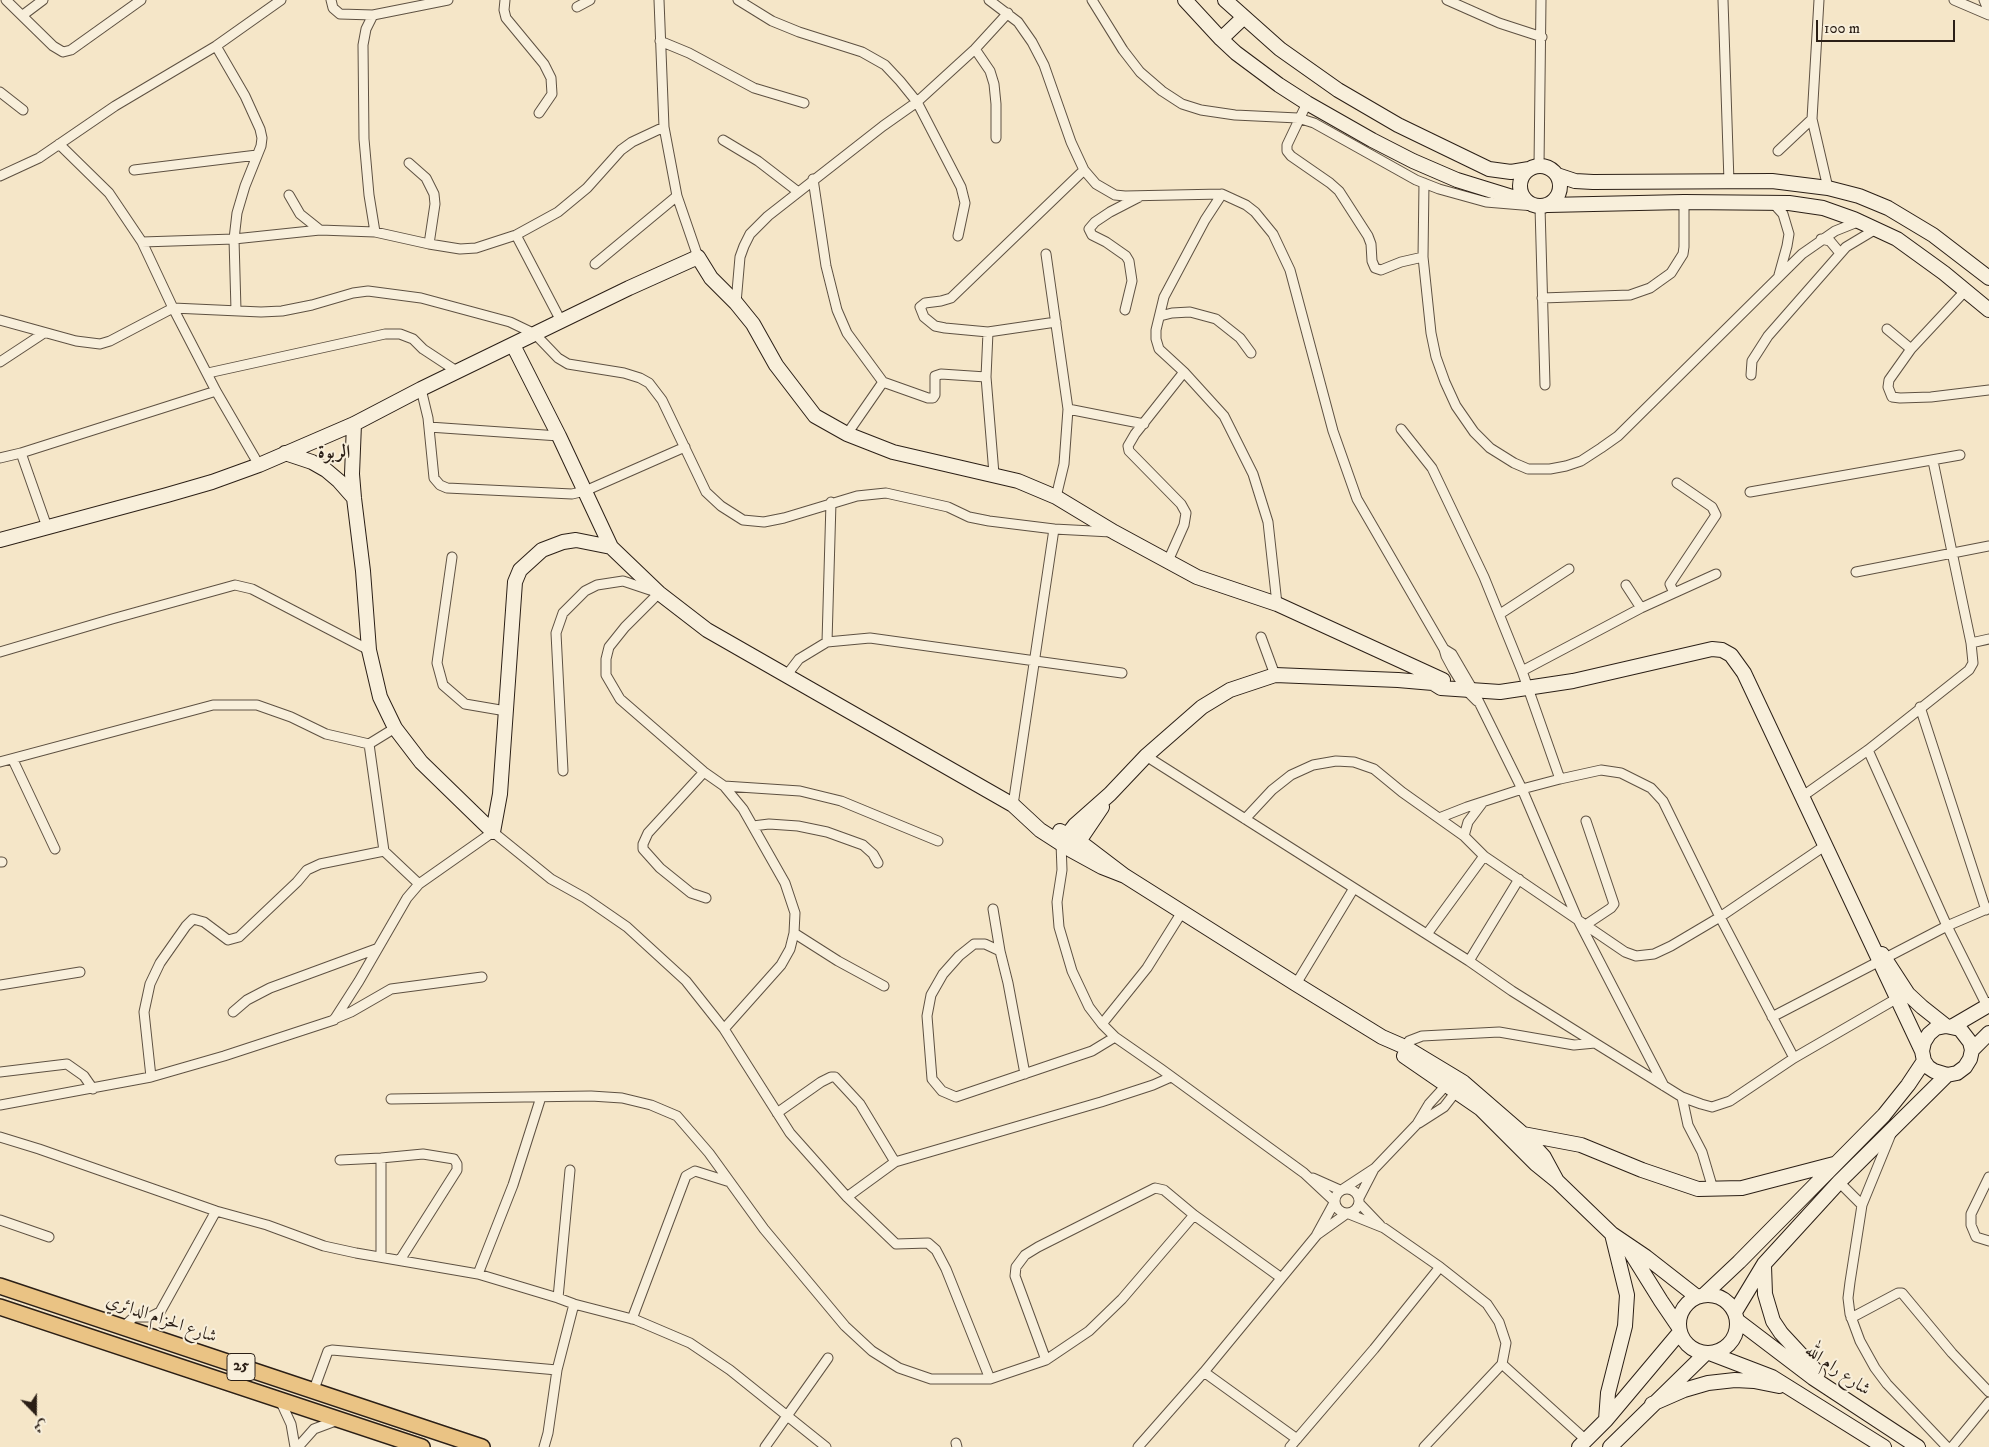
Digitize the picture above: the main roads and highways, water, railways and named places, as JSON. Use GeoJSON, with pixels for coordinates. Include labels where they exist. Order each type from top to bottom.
{"type":"FeatureCollection","features":[{"type":"Feature","properties":{"kind":"main road","name":"شارع الحزام الدائري"},"geometry":{"type":"LineString","coordinates":[[0,1286],[482,1447]]}},
{"type":"Feature","properties":{"kind":"main road","name":"25"},"geometry":{"type":"LineString","coordinates":[[0,1307],[422,1447]]}},
{"type":"Feature","properties":{"kind":"district","name":"الربوة"},"geometry":{"type":"Point","coordinates":[334,454]}}]}
